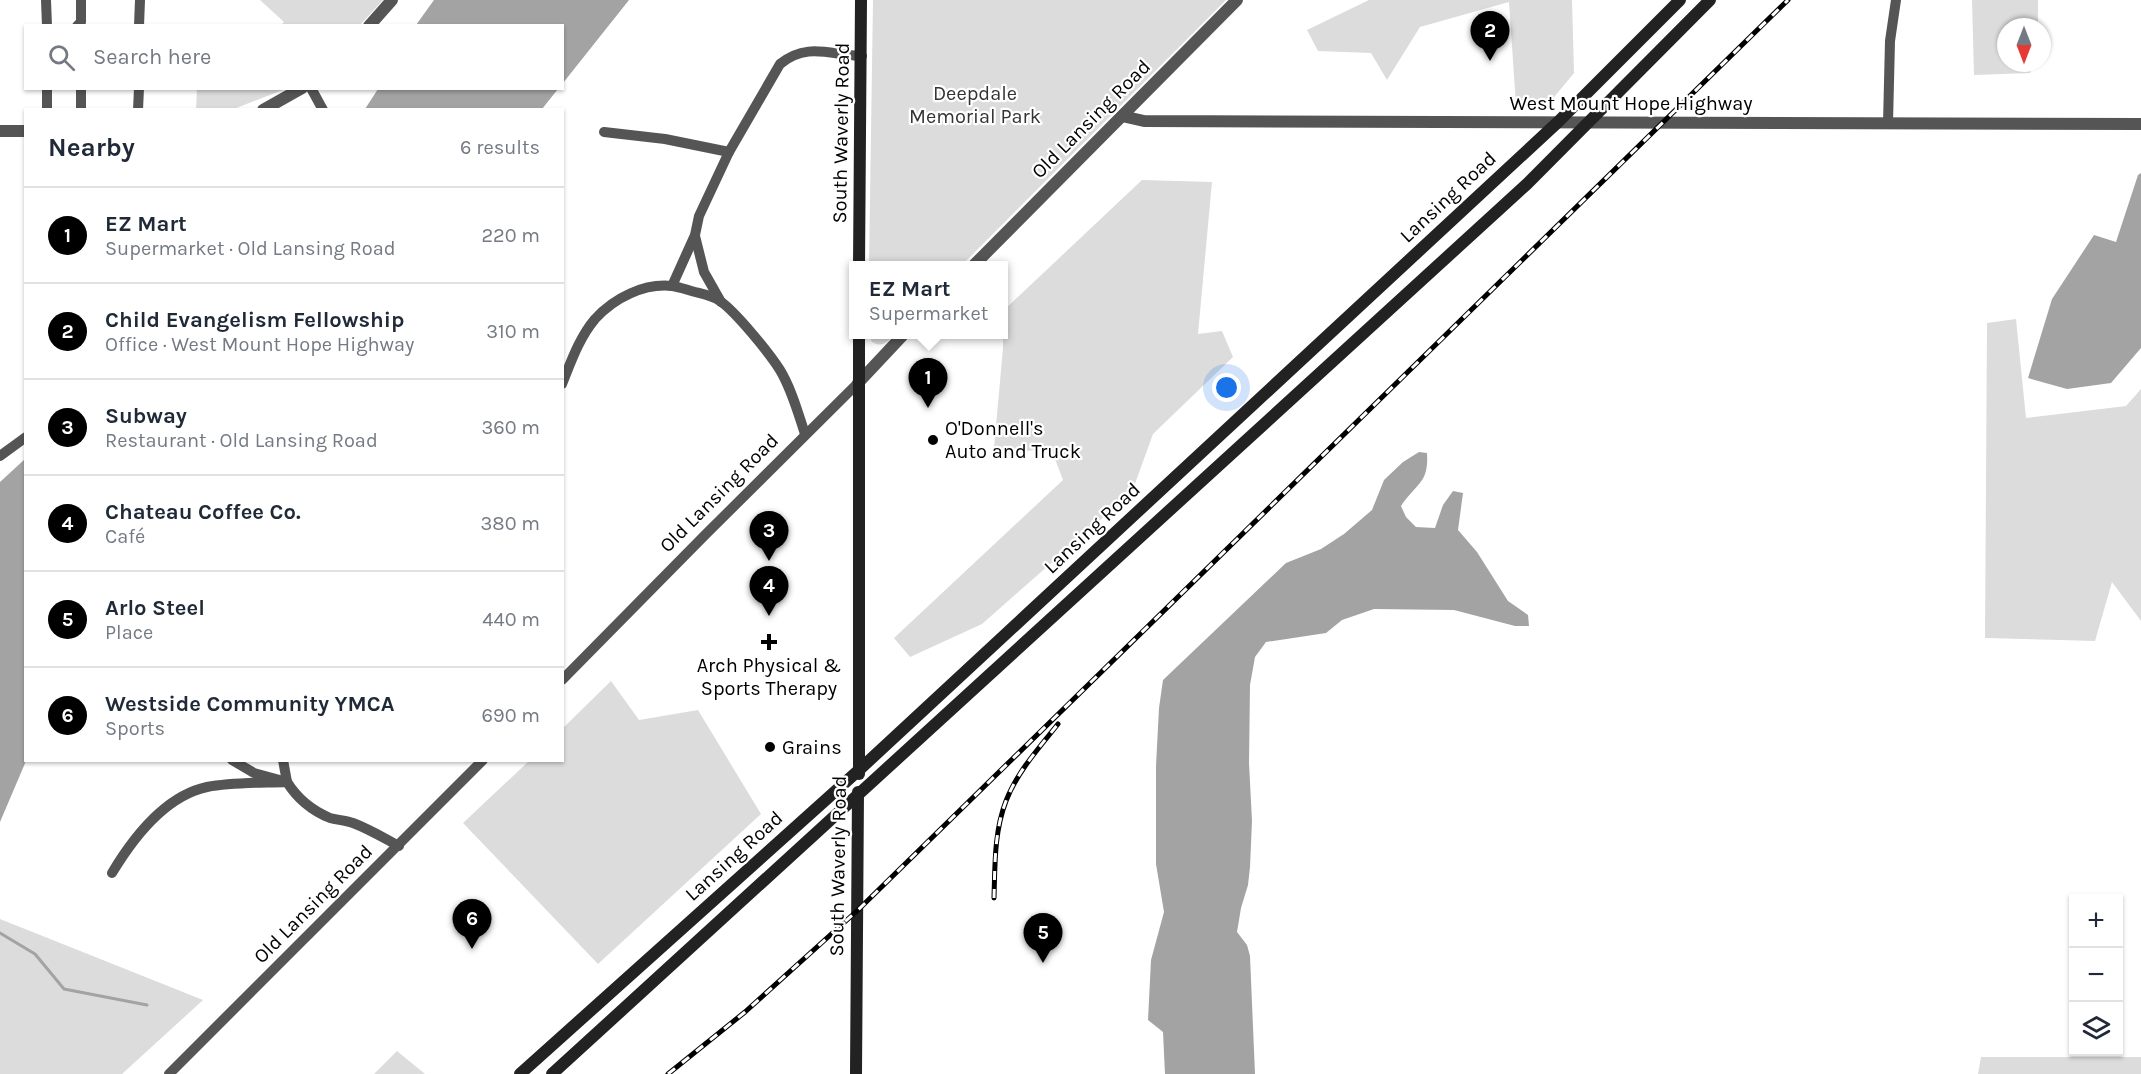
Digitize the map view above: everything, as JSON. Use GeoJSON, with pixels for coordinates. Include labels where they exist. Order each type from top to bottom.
{"type":"FeatureCollection","features":[{"type":"Feature","properties":{"kind":"main road","name":"South Waverly Road"},"geometry":{"type":"LineString","coordinates":[[860,261],[861,0]]}},
{"type":"Feature","properties":{"kind":"main road","name":"Lansing Road"},"geometry":{"type":"LineString","coordinates":[[520,1074],[859,770],[1558,122],[1680,0]]}},
{"type":"Feature","properties":{"kind":"main road","name":"Lansing Road"},"geometry":{"type":"LineString","coordinates":[[552,1074],[1527,184],[1710,0]]}},
{"type":"Feature","properties":{"kind":"main road","name":"South Waverly Road"},"geometry":{"type":"LineString","coordinates":[[856,1074],[859,770],[859,339]]}},
{"type":"Feature","properties":{"kind":"street"},"geometry":{"type":"LineString","coordinates":[[46,0],[47,24]]}},
{"type":"Feature","properties":{"kind":"street"},"geometry":{"type":"LineString","coordinates":[[79,24],[81,22],[81,0]]}},
{"type":"Feature","properties":{"kind":"street"},"geometry":{"type":"LineString","coordinates":[[139,24],[140,0]]}},
{"type":"Feature","properties":{"kind":"street"},"geometry":{"type":"LineString","coordinates":[[371,24],[392,0]]}},
{"type":"Feature","properties":{"kind":"street","name":"Old Lansing Road"},"geometry":{"type":"LineString","coordinates":[[978,261],[1237,0]]}},
{"type":"Feature","properties":{"kind":"street"},"geometry":{"type":"LineString","coordinates":[[1888,123],[1890,41],[1896,0]]}},
{"type":"Feature","properties":{"kind":"street"},"geometry":{"type":"LineString","coordinates":[[672,286],[695,235],[699,216],[729,152],[780,64],[789,56],[807,50],[862,56]]}},
{"type":"Feature","properties":{"kind":"street"},"geometry":{"type":"LineString","coordinates":[[47,90],[47,108]]}},
{"type":"Feature","properties":{"kind":"street"},"geometry":{"type":"LineString","coordinates":[[81,90],[81,108]]}},
{"type":"Feature","properties":{"kind":"street"},"geometry":{"type":"LineString","coordinates":[[138,108],[139,90]]}},
{"type":"Feature","properties":{"kind":"street"},"geometry":{"type":"LineString","coordinates":[[266,108],[298,90]]}},
{"type":"Feature","properties":{"kind":"street"},"geometry":{"type":"LineString","coordinates":[[312,90],[322,108]]}},
{"type":"Feature","properties":{"kind":"street","name":"West Mount Hope Highway"},"geometry":{"type":"LineString","coordinates":[[1122,116],[1144,121],[2141,124]]}},
{"type":"Feature","properties":{"kind":"street"},"geometry":{"type":"LineString","coordinates":[[0,131],[24,131]]}},
{"type":"Feature","properties":{"kind":"street"},"geometry":{"type":"LineString","coordinates":[[604,132],[665,139],[729,152]]}},
{"type":"Feature","properties":{"kind":"street"},"geometry":{"type":"LineString","coordinates":[[695,235],[704,272],[720,302]]}},
{"type":"Feature","properties":{"kind":"street"},"geometry":{"type":"LineString","coordinates":[[564,379],[578,345],[604,311],[617,300],[632,293],[646,288],[672,286],[707,295],[720,302],[749,331],[780,370],[805,434]]}},
{"type":"Feature","properties":{"kind":"street","name":"Old Lansing Road"},"geometry":{"type":"LineString","coordinates":[[564,678],[899,339]]}},
{"type":"Feature","properties":{"kind":"street"},"geometry":{"type":"LineString","coordinates":[[0,456],[24,438]]}},
{"type":"Feature","properties":{"kind":"street"},"geometry":{"type":"LineString","coordinates":[[235,762],[254,773],[287,782]]}},
{"type":"Feature","properties":{"kind":"street"},"geometry":{"type":"LineString","coordinates":[[283,762],[287,782],[293,792],[316,811],[371,830],[399,846]]}},
{"type":"Feature","properties":{"kind":"street","name":"Old Lansing Road"},"geometry":{"type":"LineString","coordinates":[[169,1074],[481,762]]}},
{"type":"Feature","properties":{"kind":"street"},"geometry":{"type":"LineString","coordinates":[[112,873],[136,837],[174,802],[206,788],[287,782]]}},
{"type":"Feature","properties":{"kind":"green space"},"geometry":{"type":"Polygon","coordinates":[[[260,0],[383,0],[361,24],[282,24],[284,22],[260,0]]]}},
{"type":"Feature","properties":{"kind":"green space","name":"Deepdale Memorial Park"},"geometry":{"type":"Polygon","coordinates":[[[873,0],[1226,0],[966,261],[869,261],[873,0]]]}},
{"type":"Feature","properties":{"kind":"green space"},"geometry":{"type":"Polygon","coordinates":[[[1369,0],[1572,0],[1574,73],[1550,102],[1516,105],[1509,2],[1420,27],[1387,80],[1371,53],[1318,51],[1307,30],[1369,0]]]}},
{"type":"Feature","properties":{"kind":"green space"},"geometry":{"type":"Polygon","coordinates":[[[1972,0],[2038,0],[2038,18],[1997,18],[1997,72],[2030,73],[1974,75],[1972,0]]]}},
{"type":"Feature","properties":{"kind":"green space"},"geometry":{"type":"Polygon","coordinates":[[[197,90],[282,90],[237,108],[196,108],[197,90]]]}},
{"type":"Feature","properties":{"kind":"green space"},"geometry":{"type":"Polygon","coordinates":[[[1142,180],[1212,182],[1198,334],[1222,331],[1233,357],[1153,434],[1132,492],[982,624],[910,657],[894,638],[1063,480],[1050,446],[993,459],[1003,339],[1008,339],[1008,306],[1142,180]]]}},
{"type":"Feature","properties":{"kind":"green space"},"geometry":{"type":"Polygon","coordinates":[[[2016,319],[2026,418],[2126,406],[2141,389],[2141,621],[2112,582],[2095,641],[1985,638],[1987,323],[2016,319]]]}},
{"type":"Feature","properties":{"kind":"green space"},"geometry":{"type":"Polygon","coordinates":[[[871,339],[890,339],[882,344],[872,342],[871,339]]]}},
{"type":"Feature","properties":{"kind":"green space"},"geometry":{"type":"Polygon","coordinates":[[[611,681],[639,720],[698,710],[761,814],[598,964],[463,823],[528,762],[564,762],[564,727],[611,681]]]}},
{"type":"Feature","properties":{"kind":"green space"},"geometry":{"type":"Polygon","coordinates":[[[0,919],[203,1000],[122,1074],[0,1074],[0,919]]]}},
{"type":"Feature","properties":{"kind":"green space"},"geometry":{"type":"Polygon","coordinates":[[[397,1051],[425,1074],[374,1074],[397,1051]]]}},
{"type":"Feature","properties":{"kind":"green space"},"geometry":{"type":"Polygon","coordinates":[[[1981,1057],[2141,1057],[2141,1074],[1978,1074],[1981,1057]]]}},
{"type":"Feature","properties":{"kind":"shaded area"},"geometry":{"type":"Polygon","coordinates":[[[434,0],[629,0],[564,82],[564,24],[417,24],[434,0]]]}},
{"type":"Feature","properties":{"kind":"shaded area"},"geometry":{"type":"Polygon","coordinates":[[[377,90],[557,90],[543,108],[366,108],[377,90]]]}},
{"type":"Feature","properties":{"kind":"shaded area"},"geometry":{"type":"Polygon","coordinates":[[[2141,173],[2141,348],[2111,383],[2067,389],[2028,378],[2052,299],[2094,235],[2116,242],[2138,175],[2141,173]]]}},
{"type":"Feature","properties":{"kind":"shaded area"},"geometry":{"type":"Polygon","coordinates":[[[1419,452],[1427,453],[1426,471],[1424,477],[1401,506],[1406,517],[1416,527],[1435,528],[1443,505],[1453,491],[1463,493],[1458,530],[1477,552],[1508,601],[1528,615],[1529,626],[1515,626],[1454,610],[1374,609],[1342,620],[1326,633],[1266,642],[1255,657],[1250,685],[1249,763],[1252,821],[1250,867],[1237,932],[1247,945],[1250,956],[1255,1074],[1165,1074],[1163,1032],[1148,1020],[1151,960],[1164,912],[1156,864],[1156,766],[1163,680],[1286,563],[1321,549],[1344,534],[1372,510],[1384,480],[1403,462],[1419,452]]]}},
{"type":"Feature","properties":{"kind":"shaded area"},"geometry":{"type":"Polygon","coordinates":[[[24,460],[26,762],[0,822],[0,482],[24,460]]]}},
{"type":"Feature","properties":{"kind":"waterway"},"geometry":{"type":"LineString","coordinates":[[0,933],[35,954],[64,989],[147,1005]]}},
{"type":"Feature","properties":{"kind":"railway"},"geometry":{"type":"LineString","coordinates":[[668,1074],[745,1012],[858,910],[1788,0]]}},
{"type":"Feature","properties":{"kind":"railway"},"geometry":{"type":"LineString","coordinates":[[994,898],[997,837],[1006,801],[1022,770],[1058,724]]}},
{"type":"Feature","properties":{"kind":"place","name":"Child Evangelism Fellowship"},"geometry":{"type":"Point","coordinates":[1490,61]}},
{"type":"Feature","properties":{"kind":"place","name":"EZ Mart"},"geometry":{"type":"Point","coordinates":[928,408]}},
{"type":"Feature","properties":{"kind":"place","name":"O'Donnell's Auto and Truck"},"geometry":{"type":"Point","coordinates":[933,440]}},
{"type":"Feature","properties":{"kind":"place","name":"Subway"},"geometry":{"type":"Point","coordinates":[769,561]}},
{"type":"Feature","properties":{"kind":"place","name":"Chateau Coffee Co."},"geometry":{"type":"Point","coordinates":[769,616]}},
{"type":"Feature","properties":{"kind":"place","name":"Arch Physical & Sports Therapy"},"geometry":{"type":"Point","coordinates":[769,642]}},
{"type":"Feature","properties":{"kind":"place","name":"Grains"},"geometry":{"type":"Point","coordinates":[770,747]}},
{"type":"Feature","properties":{"kind":"place","name":"Westside Community YMCA"},"geometry":{"type":"Point","coordinates":[472,949]}},
{"type":"Feature","properties":{"kind":"place","name":"Arlo Steel"},"geometry":{"type":"Point","coordinates":[1043,963]}}]}
